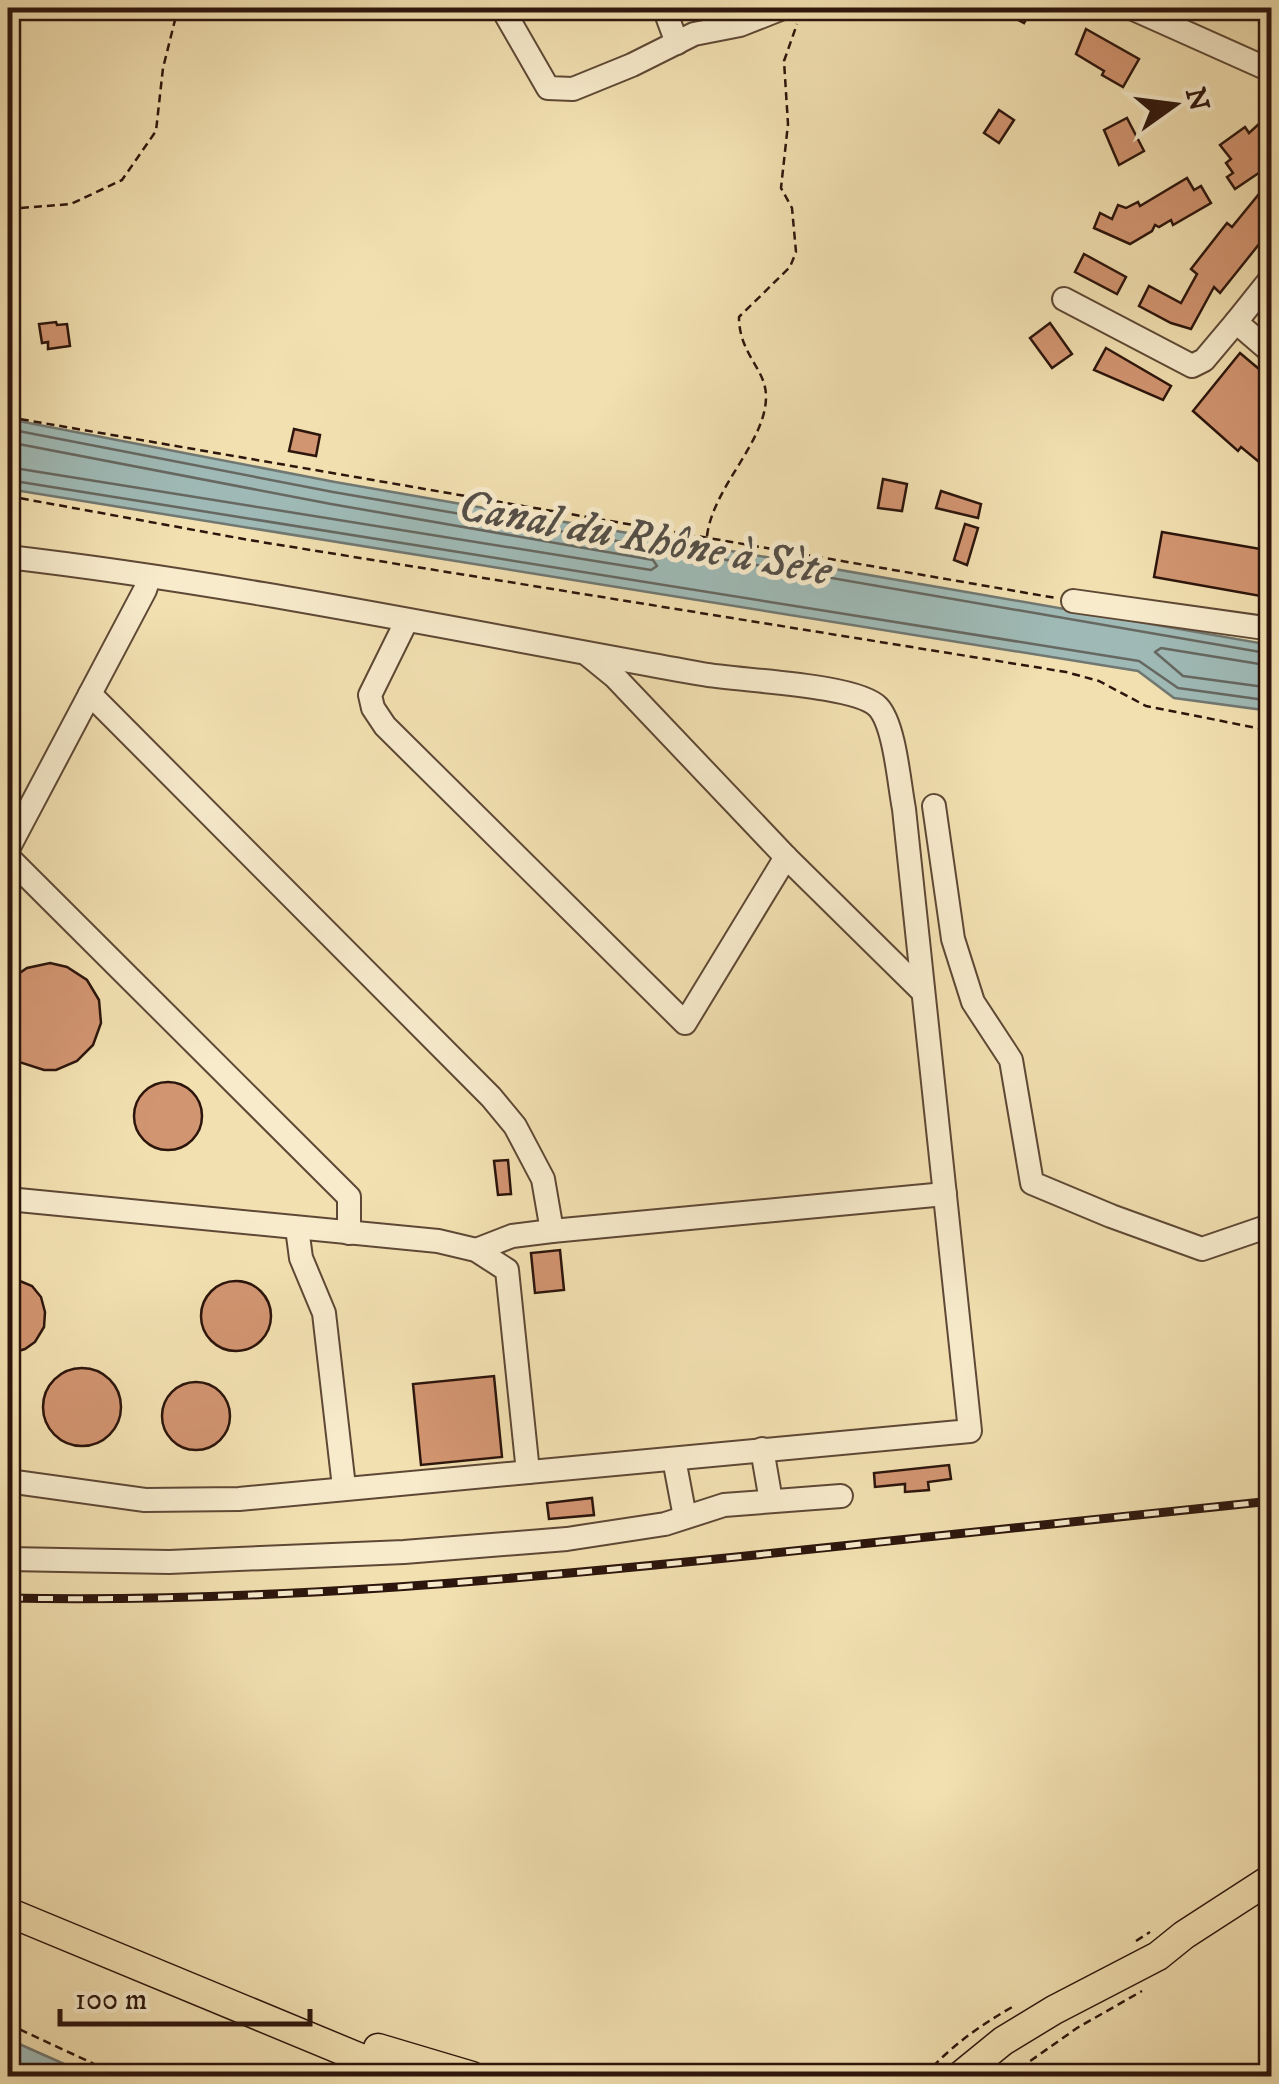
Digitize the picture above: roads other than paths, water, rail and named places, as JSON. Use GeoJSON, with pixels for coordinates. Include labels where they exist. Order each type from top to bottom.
{"type":"FeatureCollection","features":[{"type":"Feature","properties":{"kind":"main road"},"geometry":{"type":"LineString","coordinates":[[960,2076],[1002,2041],[1158,1956],[1272,1878]]}},
{"type":"Feature","properties":{"kind":"main road"},"geometry":{"type":"LineString","coordinates":[[8,1912],[404,2076]]}},
{"type":"Feature","properties":{"kind":"main road"},"geometry":{"type":"LineString","coordinates":[[938,2076],[999,2024],[1152,1946],[1184,1935]]}},
{"type":"Feature","properties":{"kind":"main road"},"geometry":{"type":"LineString","coordinates":[[248,2012],[262,2032],[353,2076]]}},
{"type":"Feature","properties":{"kind":"main road"},"geometry":{"type":"LineString","coordinates":[[293,2030],[310,2024],[472,2076]]}},
{"type":"Feature","properties":{"kind":"street"},"geometry":{"type":"LineString","coordinates":[[502,8],[548,88],[573,90],[694,34],[790,16]]}},
{"type":"Feature","properties":{"kind":"street"},"geometry":{"type":"LineString","coordinates":[[664,8],[677,43]]}},
{"type":"Feature","properties":{"kind":"street"},"geometry":{"type":"LineString","coordinates":[[1131,8],[1272,71]]}},
{"type":"Feature","properties":{"kind":"street"},"geometry":{"type":"LineString","coordinates":[[1064,299],[1192,366],[1204,360],[1272,277]]}},
{"type":"Feature","properties":{"kind":"street"},"geometry":{"type":"LineString","coordinates":[[1236,322],[1272,353]]}},
{"type":"Feature","properties":{"kind":"street"},"geometry":{"type":"LineString","coordinates":[[8,557],[407,620],[722,678],[858,694],[879,708],[888,725],[904,809],[970,1431],[344,1486],[239,1499],[144,1500],[8,1480]]}},
{"type":"Feature","properties":{"kind":"street"},"geometry":{"type":"LineString","coordinates":[[8,849],[149,578]]}},
{"type":"Feature","properties":{"kind":"street"},"geometry":{"type":"LineString","coordinates":[[1272,619],[1094,591],[1082,602],[1272,629]]}},
{"type":"Feature","properties":{"kind":"street"},"geometry":{"type":"LineString","coordinates":[[407,620],[370,695],[373,708],[386,726],[686,1023],[786,857]]}},
{"type":"Feature","properties":{"kind":"street"},"geometry":{"type":"LineString","coordinates":[[585,653],[615,677],[786,857],[923,992]]}},
{"type":"Feature","properties":{"kind":"street"},"geometry":{"type":"LineString","coordinates":[[90,694],[491,1097],[515,1126],[544,1179],[552,1231]]}},
{"type":"Feature","properties":{"kind":"street"},"geometry":{"type":"LineString","coordinates":[[934,806],[953,939],[973,1002],[1010,1060],[1032,1183],[1202,1249],[1272,1225]]}},
{"type":"Feature","properties":{"kind":"street"},"geometry":{"type":"LineString","coordinates":[[8,858],[349,1197],[348,1233]]}},
{"type":"Feature","properties":{"kind":"street"},"geometry":{"type":"LineString","coordinates":[[476,1250],[512,1236],[552,1231],[945,1194]]}},
{"type":"Feature","properties":{"kind":"street"},"geometry":{"type":"LineString","coordinates":[[8,1199],[438,1241],[476,1250],[507,1270],[528,1472]]}},
{"type":"Feature","properties":{"kind":"street"},"geometry":{"type":"LineString","coordinates":[[297,1228],[302,1258],[324,1313],[344,1486]]}},
{"type":"Feature","properties":{"kind":"street"},"geometry":{"type":"LineString","coordinates":[[762,1449],[771,1501]]}},
{"type":"Feature","properties":{"kind":"street"},"geometry":{"type":"LineString","coordinates":[[674,1459],[685,1517]]}},
{"type":"Feature","properties":{"kind":"street"},"geometry":{"type":"LineString","coordinates":[[8,1559],[169,1562],[404,1552],[567,1539],[665,1524],[724,1504],[842,1496]]}},
{"type":"Feature","properties":{"kind":"water","name":"Canal du Rhône à Sète"},"geometry":{"type":"Polygon","coordinates":[[[8,419],[335,482],[1271,645],[1271,711],[1174,698],[1138,671],[8,489],[8,419]]]}},
{"type":"Feature","properties":{"kind":"water"},"geometry":{"type":"Polygon","coordinates":[[[8,2039],[91,2076],[8,2076],[8,2039]]]}},
{"type":"Feature","properties":{"kind":"railway"},"geometry":{"type":"LineString","coordinates":[[8,1598],[285,1594],[470,1582],[1272,1501]]}}]}
